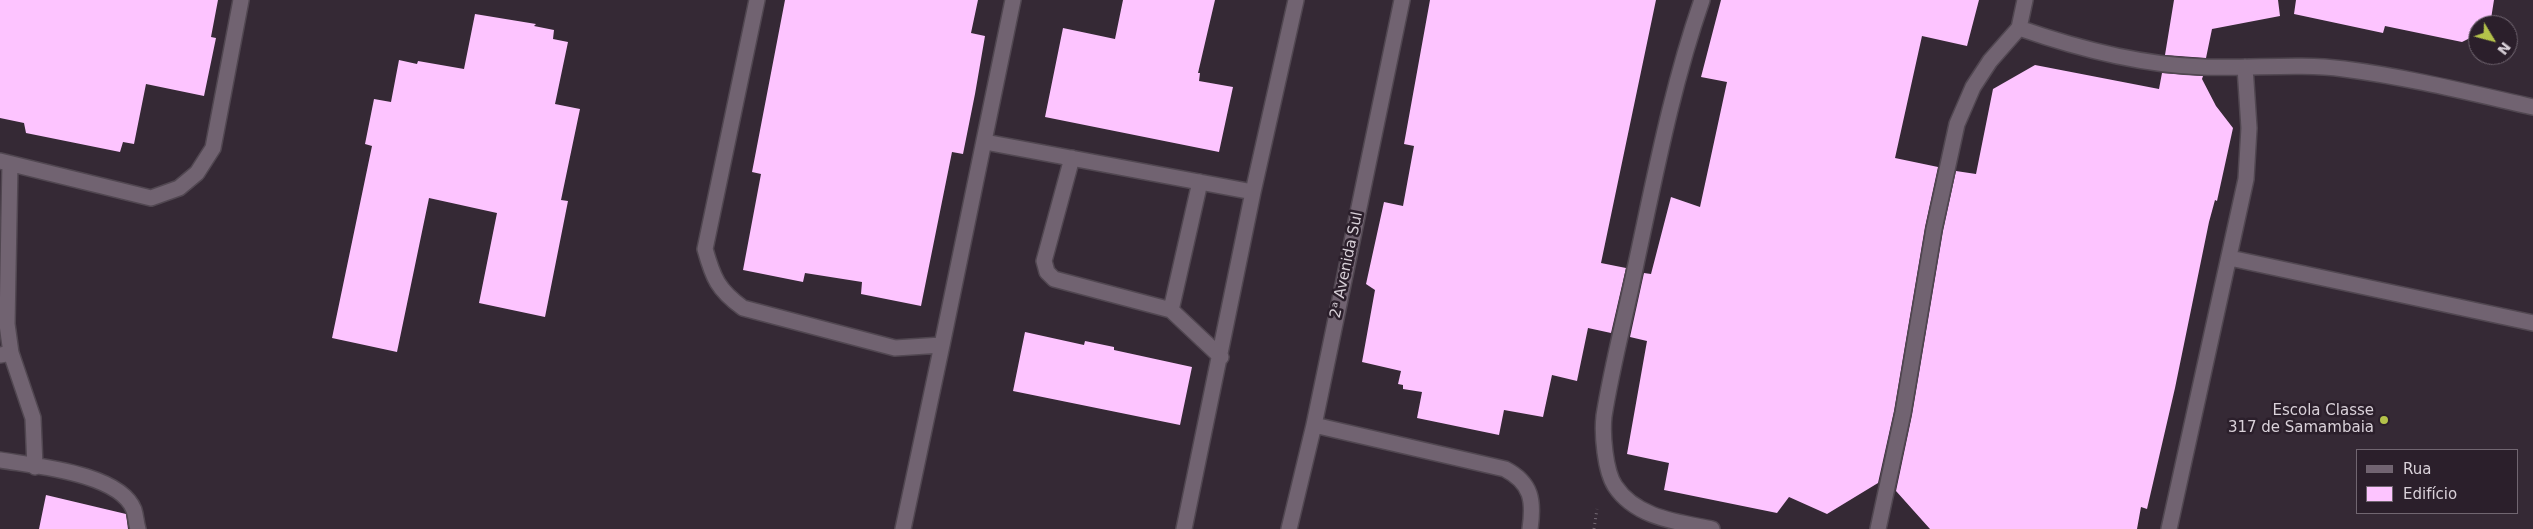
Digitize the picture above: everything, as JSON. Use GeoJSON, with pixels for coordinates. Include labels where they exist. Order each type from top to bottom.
{"type":"FeatureCollection","features":[{"type":"Feature","properties":{"kind":"street"},"geometry":{"type":"LineString","coordinates":[[35,467],[33,418],[6,354],[5,162],[151,198],[179,188],[197,173],[212,148],[241,0]]}},
{"type":"Feature","properties":{"kind":"street"},"geometry":{"type":"LineString","coordinates":[[757,0],[704,248],[712,275],[725,294],[743,308],[895,348],[942,345]]}},
{"type":"Feature","properties":{"kind":"street"},"geometry":{"type":"LineString","coordinates":[[903,529],[1013,0]]}},
{"type":"Feature","properties":{"kind":"street"},"geometry":{"type":"LineString","coordinates":[[1184,529],[1221,357],[1253,192],[1296,0]]}},
{"type":"Feature","properties":{"kind":"street","name":"2ᵃ Avenida Sul"},"geometry":{"type":"LineString","coordinates":[[1289,529],[1314,425],[1402,0]]}},
{"type":"Feature","properties":{"kind":"street"},"geometry":{"type":"LineString","coordinates":[[1702,0],[1687,42],[1656,169],[1604,418],[1606,462],[1614,485],[1627,500],[1651,515],[1712,529]]}},
{"type":"Feature","properties":{"kind":"street"},"geometry":{"type":"LineString","coordinates":[[1878,529],[1903,413],[1934,229],[1958,124],[1973,87],[1990,61],[2019,28],[2025,0]]}},
{"type":"Feature","properties":{"kind":"street"},"geometry":{"type":"LineString","coordinates":[[2019,28],[2073,47],[2116,57],[2202,67],[2343,69],[2460,90],[2533,107]]}},
{"type":"Feature","properties":{"kind":"street"},"geometry":{"type":"LineString","coordinates":[[2169,529],[2246,179],[2249,128],[2245,67]]}},
{"type":"Feature","properties":{"kind":"street"},"geometry":{"type":"LineString","coordinates":[[985,142],[1253,192]]}},
{"type":"Feature","properties":{"kind":"street"},"geometry":{"type":"LineString","coordinates":[[1072,158],[1044,261],[1047,272],[1054,279],[1171,310],[1221,357]]}},
{"type":"Feature","properties":{"kind":"street"},"geometry":{"type":"LineString","coordinates":[[1171,310],[1200,182]]}},
{"type":"Feature","properties":{"kind":"street"},"geometry":{"type":"LineString","coordinates":[[2230,258],[2533,323]]}},
{"type":"Feature","properties":{"kind":"street"},"geometry":{"type":"LineString","coordinates":[[1314,425],[1505,469],[1518,475],[1531,496],[1530,529]]}},
{"type":"Feature","properties":{"kind":"street"},"geometry":{"type":"LineString","coordinates":[[0,460],[97,478],[117,490],[133,508],[138,529]]}},
{"type":"Feature","properties":{"kind":"building"},"geometry":{"type":"Polygon","coordinates":[[[0,0],[218,0],[211,37],[216,38],[204,96],[146,84],[134,144],[123,142],[120,152],[26,133],[24,123],[0,118],[0,0]]]}},
{"type":"Feature","properties":{"kind":"building"},"geometry":{"type":"Polygon","coordinates":[[[785,0],[978,0],[971,33],[985,36],[975,94],[963,154],[952,152],[921,306],[861,294],[862,282],[805,273],[803,282],[743,270],[761,174],[752,172],[785,0]]]}},
{"type":"Feature","properties":{"kind":"building"},"geometry":{"type":"Polygon","coordinates":[[[1123,0],[1215,0],[1198,73],[1200,73],[1199,81],[1233,87],[1219,152],[1045,117],[1063,28],[1115,39],[1123,0]]]}},
{"type":"Feature","properties":{"kind":"building"},"geometry":{"type":"Polygon","coordinates":[[[1430,0],[1656,0],[1601,263],[1626,268],[1611,333],[1588,328],[1577,381],[1552,375],[1543,417],[1504,410],[1499,435],[1417,418],[1422,392],[1403,389],[1403,385],[1398,384],[1401,371],[1362,362],[1375,290],[1366,284],[1384,202],[1403,206],[1414,146],[1404,144],[1430,0]]]}},
{"type":"Feature","properties":{"kind":"building"},"geometry":{"type":"Polygon","coordinates":[[[1721,0],[1979,0],[1967,46],[1922,36],[1895,158],[1938,167],[1925,227],[1894,411],[1878,483],[1827,514],[1789,497],[1777,513],[1664,490],[1669,463],[1627,454],[1647,341],[1630,337],[1644,273],[1651,274],[1671,197],[1700,207],[1727,82],[1701,77],[1721,0]]]}},
{"type":"Feature","properties":{"kind":"building"},"geometry":{"type":"Polygon","coordinates":[[[2174,0],[2278,0],[2280,16],[2212,29],[2206,58],[2165,55],[2174,0]]]}},
{"type":"Feature","properties":{"kind":"building"},"geometry":{"type":"Polygon","coordinates":[[[2296,0],[2494,0],[2492,15],[2468,15],[2468,39],[2462,42],[2385,26],[2383,33],[2294,14],[2296,0]]]}},
{"type":"Feature","properties":{"kind":"building"},"geometry":{"type":"Polygon","coordinates":[[[475,14],[536,24],[534,26],[554,30],[553,39],[568,42],[555,104],[580,109],[561,200],[568,201],[545,317],[479,303],[497,213],[429,198],[397,352],[332,338],[372,146],[365,144],[374,99],[391,102],[399,60],[417,64],[418,61],[464,69],[475,14]]]}},
{"type":"Feature","properties":{"kind":"building"},"geometry":{"type":"Polygon","coordinates":[[[2035,65],[2159,89],[2162,73],[2203,76],[2202,79],[2216,106],[2233,128],[2217,201],[2215,200],[2209,222],[2175,388],[2147,509],[2141,507],[2137,529],[1930,529],[1896,491],[1912,415],[1943,231],[1956,171],[1976,174],[1993,89],[2035,65]]]}},
{"type":"Feature","properties":{"kind":"building"},"geometry":{"type":"Polygon","coordinates":[[[1025,332],[1084,345],[1085,341],[1114,347],[1114,350],[1192,367],[1180,425],[1013,391],[1025,332]]]}},
{"type":"Feature","properties":{"kind":"building"},"geometry":{"type":"Polygon","coordinates":[[[46,495],[126,514],[128,529],[39,529],[46,495]]]}},
{"type":"Feature","properties":{"kind":"place","name":"Escola Classe 317 de Samambaia"},"geometry":{"type":"Point","coordinates":[2384,420]}}]}
